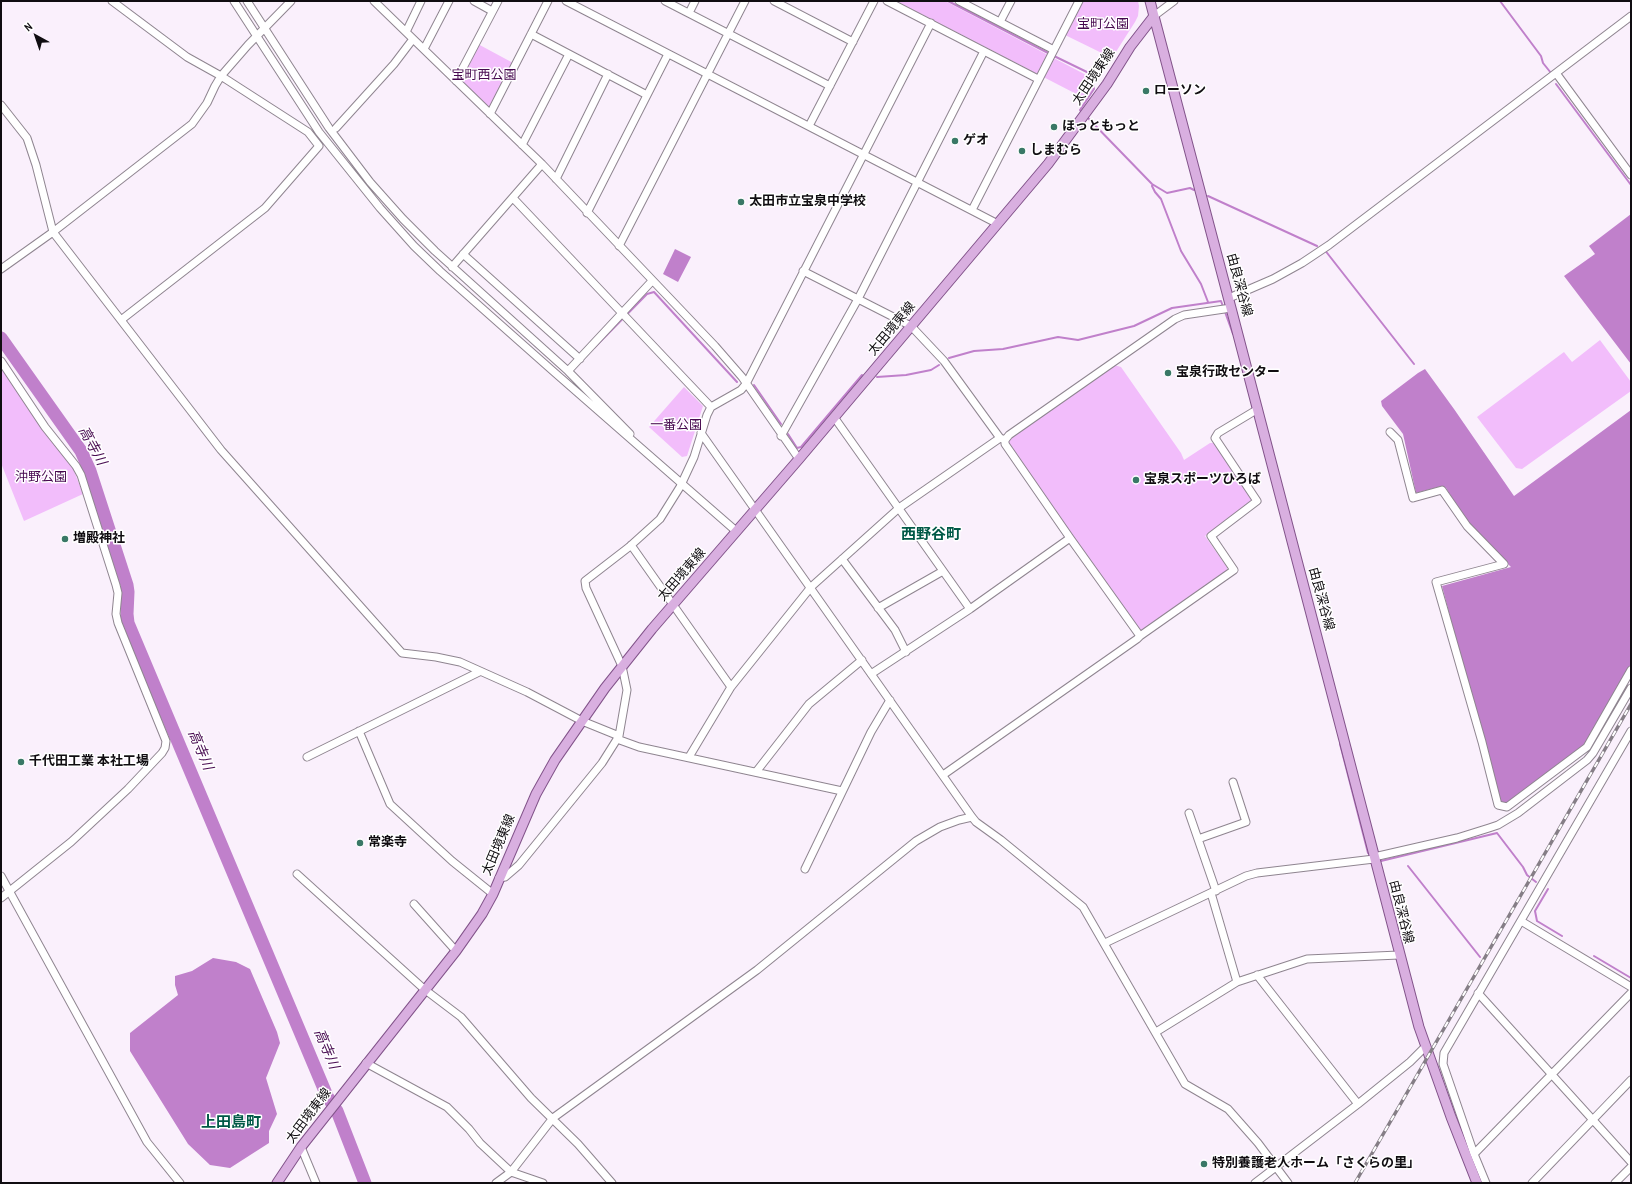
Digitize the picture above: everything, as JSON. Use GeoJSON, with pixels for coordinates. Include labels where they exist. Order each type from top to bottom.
{"type":"FeatureCollection","features":[{"type":"Feature","properties":{"kind":"main road","name":"由良深谷線"},"geometry":{"type":"LineString","coordinates":[[1150,1],[1232,308],[1399,956],[1419,1027],[1451,1118],[1477,1183]]}},
{"type":"Feature","properties":{"kind":"main road","name":"太田境東線"},"geometry":{"type":"LineString","coordinates":[[277,1183],[301,1147],[424,989],[456,951],[482,914],[493,894],[536,794],[555,760],[622,666],[1048,164],[1084,115],[1130,46],[1154,16]]}},
{"type":"Feature","properties":{"kind":"street"},"geometry":{"type":"LineString","coordinates":[[112,1],[174,48],[222,76],[308,132],[319,146],[265,208],[121,320]]}},
{"type":"Feature","properties":{"kind":"street"},"geometry":{"type":"LineString","coordinates":[[234,1],[256,37],[327,142],[380,208],[414,246],[440,271],[675,479],[736,531]]}},
{"type":"Feature","properties":{"kind":"street"},"geometry":{"type":"LineString","coordinates":[[247,1],[329,128],[370,182],[403,219],[452,267],[568,371],[675,479]]}},
{"type":"Feature","properties":{"kind":"street"},"geometry":{"type":"LineString","coordinates":[[1,269],[54,232],[192,124],[207,103],[215,86],[222,76],[256,37],[291,1]]}},
{"type":"Feature","properties":{"kind":"street"},"geometry":{"type":"LineString","coordinates":[[374,1],[542,164],[715,346],[742,377],[781,436],[799,459]]}},
{"type":"Feature","properties":{"kind":"street"},"geometry":{"type":"LineString","coordinates":[[406,32],[421,1]]}},
{"type":"Feature","properties":{"kind":"street"},"geometry":{"type":"LineString","coordinates":[[424,49],[448,1]]}},
{"type":"Feature","properties":{"kind":"street"},"geometry":{"type":"LineString","coordinates":[[474,1],[492,11]]}},
{"type":"Feature","properties":{"kind":"street"},"geometry":{"type":"LineString","coordinates":[[456,81],[498,1]]}},
{"type":"Feature","properties":{"kind":"street"},"geometry":{"type":"LineString","coordinates":[[490,114],[548,1]]}},
{"type":"Feature","properties":{"kind":"street"},"geometry":{"type":"LineString","coordinates":[[566,1],[998,224]]}},
{"type":"Feature","properties":{"kind":"street"},"geometry":{"type":"LineString","coordinates":[[665,1],[830,86]]}},
{"type":"Feature","properties":{"kind":"street"},"geometry":{"type":"LineString","coordinates":[[689,13],[695,1]]}},
{"type":"Feature","properties":{"kind":"street"},"geometry":{"type":"LineString","coordinates":[[619,246],[745,1]]}},
{"type":"Feature","properties":{"kind":"street"},"geometry":{"type":"LineString","coordinates":[[774,1],[853,42]]}},
{"type":"Feature","properties":{"kind":"street"},"geometry":{"type":"LineString","coordinates":[[809,126],[874,1]]}},
{"type":"Feature","properties":{"kind":"street"},"geometry":{"type":"LineString","coordinates":[[887,1],[1038,79]]}},
{"type":"Feature","properties":{"kind":"street"},"geometry":{"type":"LineString","coordinates":[[959,1],[1054,50]]}},
{"type":"Feature","properties":{"kind":"street"},"geometry":{"type":"LineString","coordinates":[[1000,22],[1011,1]]}},
{"type":"Feature","properties":{"kind":"street"},"geometry":{"type":"LineString","coordinates":[[972,210],[1079,1]]}},
{"type":"Feature","properties":{"kind":"street"},"geometry":{"type":"LineString","coordinates":[[1154,16],[1174,1]]}},
{"type":"Feature","properties":{"kind":"street"},"geometry":{"type":"LineString","coordinates":[[1229,298],[1273,279],[1302,263],[1328,245],[1631,16]]}},
{"type":"Feature","properties":{"kind":"street"},"geometry":{"type":"LineString","coordinates":[[499,878],[505,877],[519,865],[602,763],[618,738],[627,690],[622,666],[586,588],[585,582],[631,545],[660,518],[681,484],[694,457],[707,415],[711,407],[741,390],[746,384],[931,23]]}},
{"type":"Feature","properties":{"kind":"street"},"geometry":{"type":"LineString","coordinates":[[531,34],[647,95]]}},
{"type":"Feature","properties":{"kind":"street"},"geometry":{"type":"LineString","coordinates":[[336,128],[394,64],[413,38]]}},
{"type":"Feature","properties":{"kind":"street"},"geometry":{"type":"LineString","coordinates":[[781,436],[858,299],[984,51]]}},
{"type":"Feature","properties":{"kind":"street"},"geometry":{"type":"LineString","coordinates":[[522,145],[569,54]]}},
{"type":"Feature","properties":{"kind":"street"},"geometry":{"type":"LineString","coordinates":[[587,213],[668,54]]}},
{"type":"Feature","properties":{"kind":"street"},"geometry":{"type":"LineString","coordinates":[[1556,73],[1631,175]]}},
{"type":"Feature","properties":{"kind":"street"},"geometry":{"type":"LineString","coordinates":[[556,179],[608,74]]}},
{"type":"Feature","properties":{"kind":"street"},"geometry":{"type":"LineString","coordinates":[[1,105],[27,138],[54,232],[221,450],[402,653],[436,657],[460,662],[479,672],[527,692],[582,721],[639,747],[842,791]]}},
{"type":"Feature","properties":{"kind":"street"},"geometry":{"type":"LineString","coordinates":[[452,267],[542,164]]}},
{"type":"Feature","properties":{"kind":"street"},"geometry":{"type":"LineString","coordinates":[[512,198],[711,407]]}},
{"type":"Feature","properties":{"kind":"street"},"geometry":{"type":"LineString","coordinates":[[463,254],[580,359]]}},
{"type":"Feature","properties":{"kind":"street"},"geometry":{"type":"LineString","coordinates":[[804,271],[911,326],[944,361],[1004,438],[1005,444],[1140,636]]}},
{"type":"Feature","properties":{"kind":"street"},"geometry":{"type":"LineString","coordinates":[[568,371],[652,281]]}},
{"type":"Feature","properties":{"kind":"street"},"geometry":{"type":"LineString","coordinates":[[689,757],[731,687],[811,587],[900,508],[1004,438],[1175,319],[1184,315],[1232,308]]}},
{"type":"Feature","properties":{"kind":"street"},"geometry":{"type":"LineString","coordinates":[[1,360],[45,427],[76,466],[81,476],[116,585],[118,593],[116,614],[118,623],[166,741],[165,748],[162,753],[128,790],[71,842],[1,898]]}},
{"type":"Feature","properties":{"kind":"street"},"geometry":{"type":"LineString","coordinates":[[943,775],[1137,640],[1140,636],[1234,570],[1211,536],[1257,501],[1215,438],[1218,433],[1258,409]]}},
{"type":"Feature","properties":{"kind":"street"},"geometry":{"type":"LineString","coordinates":[[834,417],[900,508],[970,609]]}},
{"type":"Feature","properties":{"kind":"street"},"geometry":{"type":"LineString","coordinates":[[1390,432],[1398,440],[1413,498],[1442,490],[1467,526],[1504,564],[1436,582],[1482,742],[1498,805],[1507,807],[1587,747],[1631,670]]}},
{"type":"Feature","properties":{"kind":"street"},"geometry":{"type":"LineString","coordinates":[[701,433],[972,817],[1083,907],[1185,1084],[1228,1109],[1258,1143],[1288,1183]]}},
{"type":"Feature","properties":{"kind":"street"},"geometry":{"type":"LineString","coordinates":[[871,674],[970,609],[1070,538]]}},
{"type":"Feature","properties":{"kind":"street"},"geometry":{"type":"LineString","coordinates":[[631,545],[731,687]]}},
{"type":"Feature","properties":{"kind":"street"},"geometry":{"type":"LineString","coordinates":[[842,559],[894,630],[906,652]]}},
{"type":"Feature","properties":{"kind":"street"},"geometry":{"type":"LineString","coordinates":[[878,608],[943,571]]}},
{"type":"Feature","properties":{"kind":"street"},"geometry":{"type":"LineString","coordinates":[[756,772],[809,704],[862,660]]}},
{"type":"Feature","properties":{"kind":"street"},"geometry":{"type":"LineString","coordinates":[[307,757],[479,672]]}},
{"type":"Feature","properties":{"kind":"street"},"geometry":{"type":"LineString","coordinates":[[1105,943],[1257,873],[1374,858],[1457,838],[1498,825],[1518,813],[1593,754],[1631,688]]}},
{"type":"Feature","properties":{"kind":"street"},"geometry":{"type":"LineString","coordinates":[[805,869],[871,732],[890,700]]}},
{"type":"Feature","properties":{"kind":"street"},"geometry":{"type":"LineString","coordinates":[[359,731],[390,804],[452,861],[493,894]]}},
{"type":"Feature","properties":{"kind":"street"},"geometry":{"type":"LineString","coordinates":[[1486,1183],[1474,1154],[1443,1064],[1444,1053],[1631,731]]}},
{"type":"Feature","properties":{"kind":"street"},"geometry":{"type":"LineString","coordinates":[[1198,839],[1246,822],[1233,782]]}},
{"type":"Feature","properties":{"kind":"street"},"geometry":{"type":"LineString","coordinates":[[1189,813],[1198,839],[1237,982]]}},
{"type":"Feature","properties":{"kind":"street"},"geometry":{"type":"LineString","coordinates":[[496,1183],[511,1172],[553,1118],[757,970],[916,841],[940,827],[972,817]]}},
{"type":"Feature","properties":{"kind":"street"},"geometry":{"type":"LineString","coordinates":[[296,874],[424,989],[461,1017],[519,1085],[578,1144],[606,1174],[612,1183]]}},
{"type":"Feature","properties":{"kind":"street"},"geometry":{"type":"LineString","coordinates":[[1,876],[147,1142],[180,1183]]}},
{"type":"Feature","properties":{"kind":"street"},"geometry":{"type":"LineString","coordinates":[[414,904],[456,951]]}},
{"type":"Feature","properties":{"kind":"street"},"geometry":{"type":"LineString","coordinates":[[1521,921],[1631,987]]}},
{"type":"Feature","properties":{"kind":"street"},"geometry":{"type":"LineString","coordinates":[[1156,1032],[1237,982],[1306,959],[1399,956]]}},
{"type":"Feature","properties":{"kind":"street"},"geometry":{"type":"LineString","coordinates":[[1257,975],[1358,1104]]}},
{"type":"Feature","properties":{"kind":"street"},"geometry":{"type":"LineString","coordinates":[[1478,993],[1631,1162]]}},
{"type":"Feature","properties":{"kind":"street"},"geometry":{"type":"LineString","coordinates":[[1474,1154],[1631,994]]}},
{"type":"Feature","properties":{"kind":"street"},"geometry":{"type":"LineString","coordinates":[[1255,1183],[1358,1104],[1410,1062],[1426,1046]]}},
{"type":"Feature","properties":{"kind":"street"},"geometry":{"type":"LineString","coordinates":[[366,1063],[447,1107],[469,1129],[480,1143],[511,1172],[543,1183]]}},
{"type":"Feature","properties":{"kind":"street"},"geometry":{"type":"LineString","coordinates":[[1532,1183],[1631,1080]]}},
{"type":"Feature","properties":{"kind":"street"},"geometry":{"type":"LineString","coordinates":[[301,1147],[316,1183]]}},
{"type":"Feature","properties":{"kind":"street"},"geometry":{"type":"LineString","coordinates":[[1615,1183],[1631,1167]]}},
{"type":"Feature","properties":{"kind":"green space"},"geometry":{"type":"Polygon","coordinates":[[[896,1],[945,1],[1090,77],[1093,89],[1086,99],[896,1]]]}},
{"type":"Feature","properties":{"kind":"green space","name":"宝町公園"},"geometry":{"type":"Polygon","coordinates":[[[1083,1],[1138,1],[1138,16],[1112,58],[1065,35],[1083,1]]]}},
{"type":"Feature","properties":{"kind":"green space","name":"宝町西公園"},"geometry":{"type":"Polygon","coordinates":[[[476,43],[515,64],[490,114],[456,81],[476,43]]]}},
{"type":"Feature","properties":{"kind":"green space"},"geometry":{"type":"Polygon","coordinates":[[[1600,340],[1631,382],[1631,391],[1522,469],[1516,468],[1477,417],[1564,352],[1572,362],[1600,340]]]}},
{"type":"Feature","properties":{"kind":"green space","name":"沖野公園"},"geometry":{"type":"Polygon","coordinates":[[[1,365],[43,430],[73,468],[83,494],[24,521],[1,463],[1,365]]]}},
{"type":"Feature","properties":{"kind":"green space","name":"宝泉スポーツひろば"},"geometry":{"type":"Polygon","coordinates":[[[1114,365],[1121,367],[1181,453],[1184,460],[1210,443],[1214,443],[1253,500],[1252,503],[1205,536],[1227,567],[1227,571],[1142,631],[1138,630],[1008,444],[1009,440],[1114,365]]]}},
{"type":"Feature","properties":{"kind":"green space","name":"一番公園"},"geometry":{"type":"Polygon","coordinates":[[[684,387],[703,406],[687,456],[682,457],[649,427],[684,387]]]}},
{"type":"Feature","properties":{"kind":"shaded area"},"geometry":{"type":"Polygon","coordinates":[[[1631,214],[1631,364],[1564,276],[1595,254],[1589,246],[1631,214]]]}},
{"type":"Feature","properties":{"kind":"shaded area"},"geometry":{"type":"Polygon","coordinates":[[[675,249],[691,257],[678,282],[663,274],[675,249]]]}},
{"type":"Feature","properties":{"kind":"shaded area"},"geometry":{"type":"Polygon","coordinates":[[[1425,369],[1514,496],[1631,410],[1631,666],[1585,746],[1507,805],[1499,803],[1442,586],[1511,567],[1470,527],[1446,488],[1442,486],[1416,493],[1403,434],[1382,406],[1381,401],[1425,369]]]}},
{"type":"Feature","properties":{"kind":"shaded area"},"geometry":{"type":"Polygon","coordinates":[[[213,958],[236,962],[250,969],[277,1032],[280,1043],[266,1078],[277,1114],[269,1131],[269,1143],[230,1168],[210,1165],[188,1144],[130,1051],[130,1033],[178,995],[175,985],[175,976],[192,971],[213,958]]]}},
{"type":"Feature","properties":{"kind":"waterway"},"geometry":{"type":"LineString","coordinates":[[948,1],[1050,54]]}},
{"type":"Feature","properties":{"kind":"waterway"},"geometry":{"type":"LineString","coordinates":[[1500,1],[1541,56],[1543,63],[1551,73]]}},
{"type":"Feature","properties":{"kind":"waterway"},"geometry":{"type":"LineString","coordinates":[[1054,56],[1091,74],[1094,89],[1080,110],[1082,113]]}},
{"type":"Feature","properties":{"kind":"waterway"},"geometry":{"type":"LineString","coordinates":[[1556,84],[1631,185]]}},
{"type":"Feature","properties":{"kind":"waterway"},"geometry":{"type":"LineString","coordinates":[[1087,117],[1152,184],[1167,193],[1190,188],[1194,190]]}},
{"type":"Feature","properties":{"kind":"waterway"},"geometry":{"type":"LineString","coordinates":[[1152,186],[1161,199],[1181,251],[1201,284],[1208,302]]}},
{"type":"Feature","properties":{"kind":"waterway"},"geometry":{"type":"LineString","coordinates":[[1208,196],[1317,246]]}},
{"type":"Feature","properties":{"kind":"waterway"},"geometry":{"type":"LineString","coordinates":[[1324,249],[1414,364]]}},
{"type":"Feature","properties":{"kind":"waterway"},"geometry":{"type":"LineString","coordinates":[[594,348],[647,294],[654,292],[737,382]]}},
{"type":"Feature","properties":{"kind":"waterway"},"geometry":{"type":"LineString","coordinates":[[949,358],[974,351],[1003,349],[1058,337],[1078,340],[1134,326],[1172,308],[1221,301],[1233,334]]}},
{"type":"Feature","properties":{"kind":"waterway","name":"高寺川"},"geometry":{"type":"LineString","coordinates":[[1,338],[81,451],[90,471],[127,585],[128,623],[327,1096],[337,1111],[365,1183]]}},
{"type":"Feature","properties":{"kind":"waterway"},"geometry":{"type":"LineString","coordinates":[[877,377],[906,375],[931,370],[939,365]]}},
{"type":"Feature","properties":{"kind":"waterway"},"geometry":{"type":"LineString","coordinates":[[788,434],[797,448],[801,447],[862,375]]}},
{"type":"Feature","properties":{"kind":"waterway"},"geometry":{"type":"LineString","coordinates":[[754,385],[781,424]]}},
{"type":"Feature","properties":{"kind":"waterway"},"geometry":{"type":"LineString","coordinates":[[1340,744],[1368,853]]}},
{"type":"Feature","properties":{"kind":"waterway"},"geometry":{"type":"LineString","coordinates":[[1497,833],[1523,867],[1527,875],[1536,882]]}},
{"type":"Feature","properties":{"kind":"waterway"},"geometry":{"type":"LineString","coordinates":[[1381,861],[1497,833]]}},
{"type":"Feature","properties":{"kind":"waterway"},"geometry":{"type":"LineString","coordinates":[[1408,866],[1480,957]]}},
{"type":"Feature","properties":{"kind":"waterway"},"geometry":{"type":"LineString","coordinates":[[1548,889],[1535,911],[1537,921],[1562,936]]}},
{"type":"Feature","properties":{"kind":"waterway"},"geometry":{"type":"LineString","coordinates":[[1594,956],[1631,978]]}},
{"type":"Feature","properties":{"kind":"railway"},"geometry":{"type":"LineString","coordinates":[[1355,1183],[1631,704]]}},
{"type":"Feature","properties":{"kind":"place","name":"ローソン"},"geometry":{"type":"Point","coordinates":[1146,91]}},
{"type":"Feature","properties":{"kind":"place","name":"ほっともっと"},"geometry":{"type":"Point","coordinates":[1054,127]}},
{"type":"Feature","properties":{"kind":"place","name":"ゲオ"},"geometry":{"type":"Point","coordinates":[955,141]}},
{"type":"Feature","properties":{"kind":"place","name":"しまむら"},"geometry":{"type":"Point","coordinates":[1022,151]}},
{"type":"Feature","properties":{"kind":"place","name":"太田市立宝泉中学校"},"geometry":{"type":"Point","coordinates":[741,202]}},
{"type":"Feature","properties":{"kind":"place","name":"宝泉行政センター"},"geometry":{"type":"Point","coordinates":[1168,373]}},
{"type":"Feature","properties":{"kind":"place","name":"宝泉スポーツひろば"},"geometry":{"type":"Point","coordinates":[1136,480]}},
{"type":"Feature","properties":{"kind":"place","name":"増殿神社"},"geometry":{"type":"Point","coordinates":[65,539]}},
{"type":"Feature","properties":{"kind":"place","name":"千代田工業 本社工場"},"geometry":{"type":"Point","coordinates":[21,762]}},
{"type":"Feature","properties":{"kind":"place","name":"常楽寺"},"geometry":{"type":"Point","coordinates":[360,843]}},
{"type":"Feature","properties":{"kind":"place","name":"特別養護老人ホーム「さくらの里」"},"geometry":{"type":"Point","coordinates":[1204,1164]}},
{"type":"Feature","properties":{"kind":"district","name":"西野谷町"},"geometry":{"type":"Point","coordinates":[931,535]}},
{"type":"Feature","properties":{"kind":"district","name":"上田島町"},"geometry":{"type":"Point","coordinates":[231,1123]}}]}
